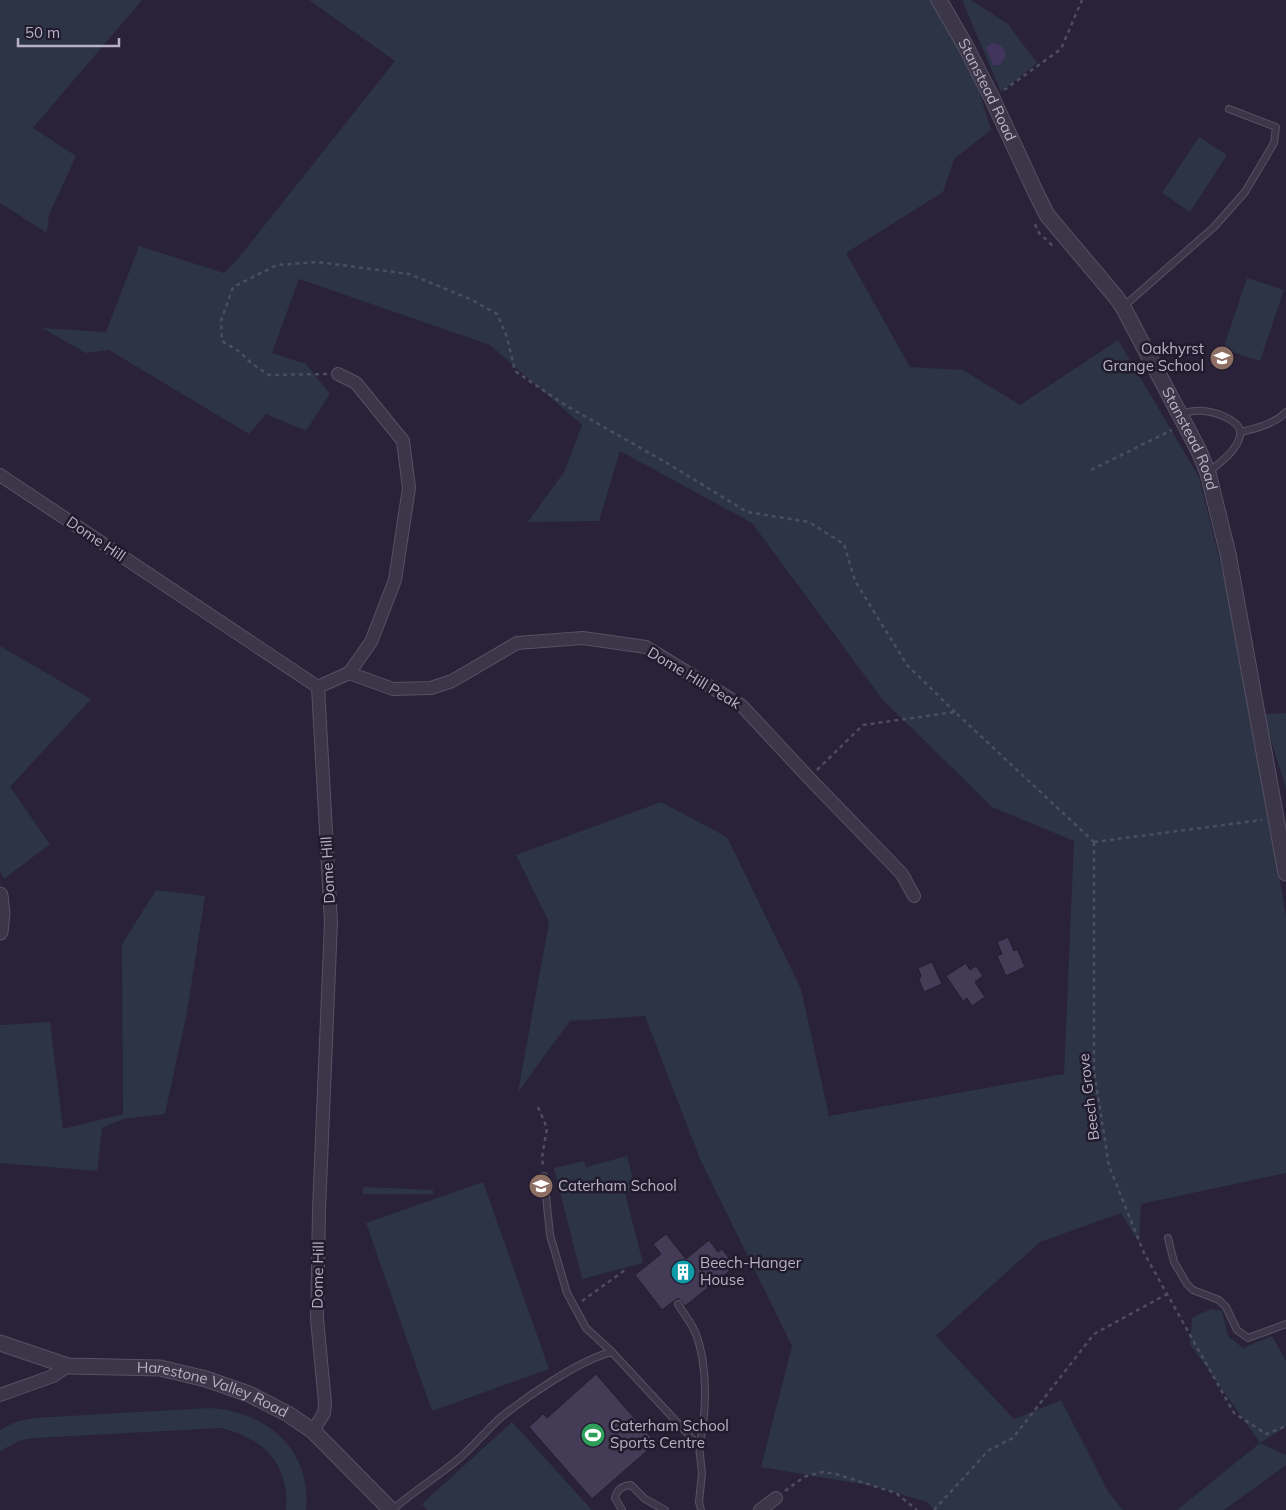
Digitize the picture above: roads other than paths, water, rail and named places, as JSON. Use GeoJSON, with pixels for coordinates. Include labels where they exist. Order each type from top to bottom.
{"type":"FeatureCollection","features":[{"type":"Feature","properties":{"kind":"street","name":"Stanstead Road"},"geometry":{"type":"LineString","coordinates":[[940,0],[992,98],[1047,215],[1116,296],[1123,307],[1199,451],[1208,473],[1228,554],[1286,873]]}},
{"type":"Feature","properties":{"kind":"street"},"geometry":{"type":"LineString","coordinates":[[318,687],[349,673],[371,642],[395,580],[409,488],[403,441],[356,383],[338,374]]}},
{"type":"Feature","properties":{"kind":"street","name":"Dome Hill"},"geometry":{"type":"LineString","coordinates":[[0,475],[318,687],[331,922],[319,1210],[317,1319],[325,1403],[324,1413],[313,1431]]}},
{"type":"Feature","properties":{"kind":"street","name":"Dome Hill Peak"},"geometry":{"type":"LineString","coordinates":[[349,673],[393,689],[432,688],[452,681],[517,643],[582,638],[646,647],[742,706],[902,874],[914,896]]}},
{"type":"Feature","properties":{"kind":"street"},"geometry":{"type":"LineString","coordinates":[[0,895],[2,914],[0,932]]}},
{"type":"Feature","properties":{"kind":"street","name":"Harestone Valley Road"},"geometry":{"type":"LineString","coordinates":[[0,1343],[68,1366],[160,1368],[206,1379],[249,1394],[288,1414],[313,1431],[392,1510]]}},
{"type":"Feature","properties":{"kind":"street"},"geometry":{"type":"LineString","coordinates":[[0,1395],[53,1376],[68,1366]]}},
{"type":"Feature","properties":{"kind":"street"},"geometry":{"type":"LineString","coordinates":[[760,1510],[776,1498]]}},
{"type":"Feature","properties":{"kind":"lane"},"geometry":{"type":"LineString","coordinates":[[1123,307],[1214,227],[1245,192],[1274,143],[1276,127],[1228,109]]}},
{"type":"Feature","properties":{"kind":"lane"},"geometry":{"type":"LineString","coordinates":[[1182,418],[1198,410],[1217,414],[1231,420],[1240,432],[1240,436],[1232,450],[1208,473]]}},
{"type":"Feature","properties":{"kind":"lane"},"geometry":{"type":"LineString","coordinates":[[1240,432],[1261,427],[1274,421],[1286,412]]}},
{"type":"Feature","properties":{"kind":"lane"},"geometry":{"type":"LineString","coordinates":[[544,1176],[550,1235],[567,1293],[586,1328],[612,1352],[699,1446]]}},
{"type":"Feature","properties":{"kind":"lane"},"geometry":{"type":"LineString","coordinates":[[1168,1238],[1174,1262],[1187,1284],[1193,1290],[1219,1300],[1226,1307],[1237,1330],[1248,1338],[1286,1324]]}},
{"type":"Feature","properties":{"kind":"lane"},"geometry":{"type":"LineString","coordinates":[[678,1304],[696,1333],[702,1357],[704,1404],[703,1430],[699,1446],[702,1472],[699,1502],[701,1510]]}},
{"type":"Feature","properties":{"kind":"lane"},"geometry":{"type":"LineString","coordinates":[[392,1510],[460,1457],[499,1420],[516,1407],[555,1380],[600,1355],[612,1352]]}},
{"type":"Feature","properties":{"kind":"lane"},"geometry":{"type":"LineString","coordinates":[[622,1510],[614,1498],[616,1492],[623,1486],[631,1485],[645,1499],[665,1510]]}},
{"type":"Feature","properties":{"kind":"place","name":"Oakhyrst Grange School"},"geometry":{"type":"Point","coordinates":[1222,358]}},
{"type":"Feature","properties":{"kind":"place","name":"Caterham School"},"geometry":{"type":"Point","coordinates":[541,1186]}},
{"type":"Feature","properties":{"kind":"place","name":"Beech-Hanger House"},"geometry":{"type":"Point","coordinates":[683,1272]}},
{"type":"Feature","properties":{"kind":"place","name":"Caterham School Sports Centre"},"geometry":{"type":"Point","coordinates":[593,1435]}}]}
